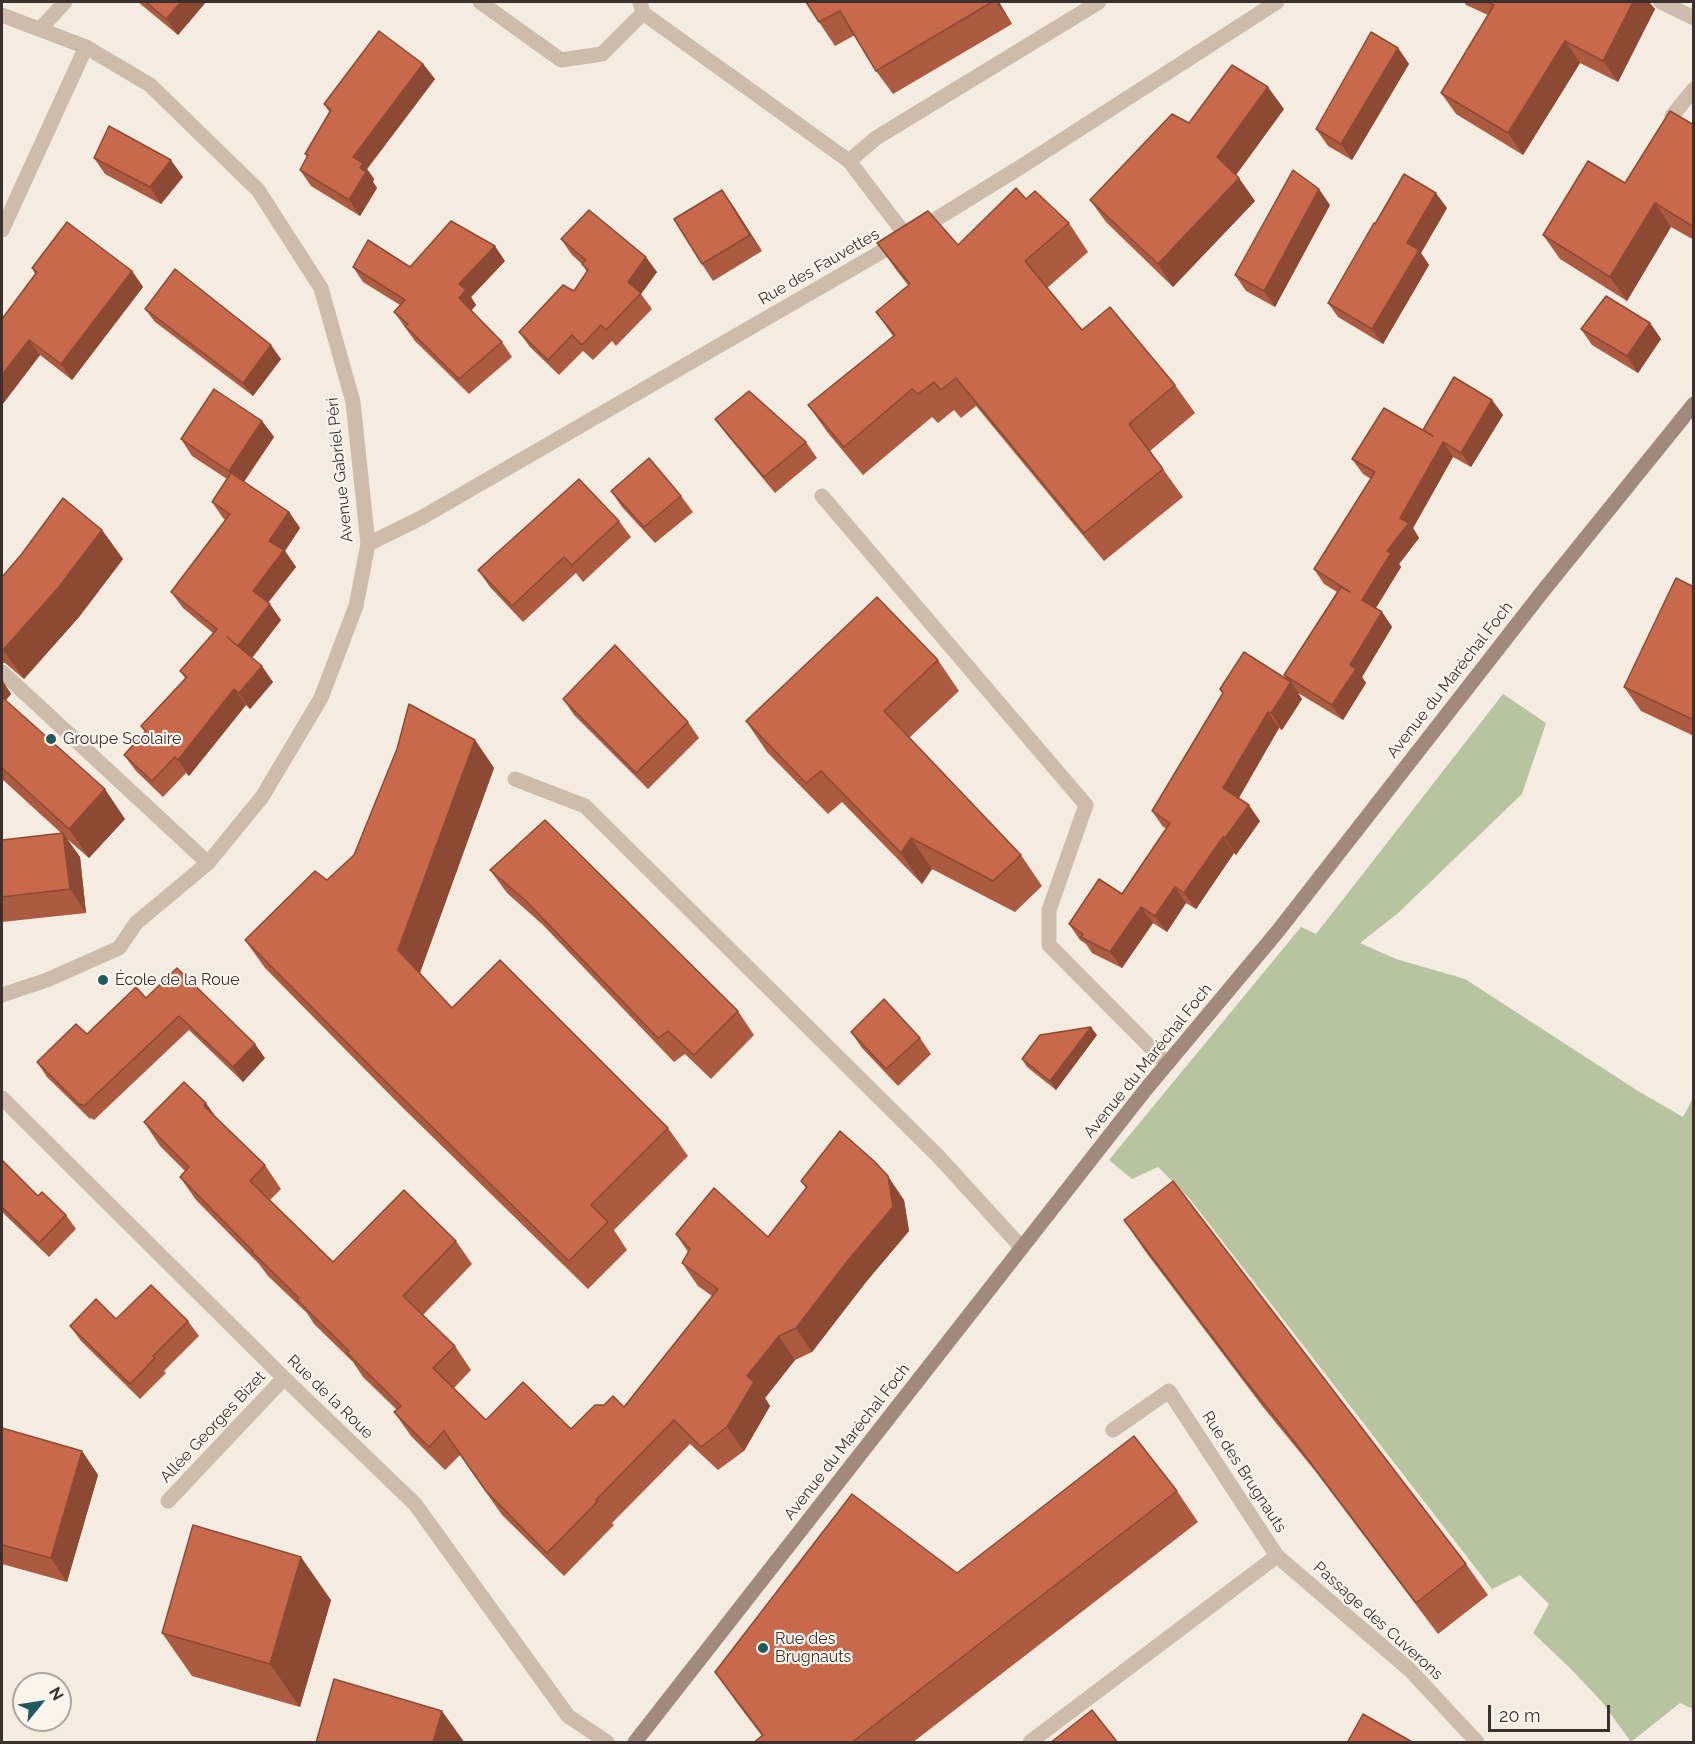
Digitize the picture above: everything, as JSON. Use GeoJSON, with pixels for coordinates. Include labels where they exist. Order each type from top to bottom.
{"type":"FeatureCollection","features":[{"type":"Feature","properties":{"kind":"main road","name":"Avenue du Maréchal Foch"},"geometry":{"type":"LineString","coordinates":[[634,1743],[1167,1064],[1278,931],[1535,601],[1694,404]]}},
{"type":"Feature","properties":{"kind":"street"},"geometry":{"type":"LineString","coordinates":[[41,28],[65,2]]}},
{"type":"Feature","properties":{"kind":"street"},"geometry":{"type":"LineString","coordinates":[[480,2],[561,60],[602,54],[641,7],[849,161],[907,237]]}},
{"type":"Feature","properties":{"kind":"street"},"geometry":{"type":"LineString","coordinates":[[849,161],[876,138],[1100,2]]}},
{"type":"Feature","properties":{"kind":"street","name":"Rue des Fauvettes"},"geometry":{"type":"LineString","coordinates":[[368,544],[422,518],[907,237],[1019,168],[1277,2]]}},
{"type":"Feature","properties":{"kind":"street"},"geometry":{"type":"LineString","coordinates":[[1661,2],[1694,18]]}},
{"type":"Feature","properties":{"kind":"street","name":"Avenue Gabriel Péri"},"geometry":{"type":"LineString","coordinates":[[2,15],[86,47],[150,85],[258,190],[321,288],[353,402],[368,544],[356,606],[321,698],[262,796],[208,863],[136,923],[119,948],[47,980],[2,994]]}},
{"type":"Feature","properties":{"kind":"street"},"geometry":{"type":"LineString","coordinates":[[2,230],[86,47]]}},
{"type":"Feature","properties":{"kind":"street"},"geometry":{"type":"LineString","coordinates":[[1672,116],[1694,89]]}},
{"type":"Feature","properties":{"kind":"street"},"geometry":{"type":"LineString","coordinates":[[822,496],[1086,805],[1049,910],[1049,945],[1167,1064]]}},
{"type":"Feature","properties":{"kind":"street"},"geometry":{"type":"LineString","coordinates":[[2,672],[208,863]]}},
{"type":"Feature","properties":{"kind":"street"},"geometry":{"type":"LineString","coordinates":[[515,779],[585,806],[938,1156],[1022,1248]]}},
{"type":"Feature","properties":{"kind":"street","name":"Rue de la Roue"},"geometry":{"type":"LineString","coordinates":[[2,1098],[284,1378],[415,1504],[568,1716],[607,1743]]}},
{"type":"Feature","properties":{"kind":"street","name":"Allée Georges Bizet"},"geometry":{"type":"LineString","coordinates":[[168,1501],[284,1378]]}},
{"type":"Feature","properties":{"kind":"street","name":"Rue des Brugnauts"},"geometry":{"type":"LineString","coordinates":[[1030,1743],[1277,1556],[1169,1390],[1113,1430]]}},
{"type":"Feature","properties":{"kind":"street","name":"Passage des Cuverons"},"geometry":{"type":"LineString","coordinates":[[1277,1556],[1410,1670],[1477,1743]]}},
{"type":"Feature","properties":{"kind":"green space"},"geometry":{"type":"Polygon","coordinates":[[[1503,694],[1546,723],[1522,794],[1397,914],[1360,943],[1396,959],[1465,979],[1638,1091],[1683,1117],[1693,1098],[1693,1709],[1680,1703],[1631,1742],[1602,1702],[1533,1633],[1549,1604],[1520,1575],[1492,1589],[1189,1198],[1158,1167],[1132,1179],[1109,1160],[1301,927],[1316,934],[1503,694]]]}},
{"type":"Feature","properties":{"kind":"building"},"geometry":{"type":"Polygon","coordinates":[[[146,2],[181,2],[166,19],[146,2]]]}},
{"type":"Feature","properties":{"kind":"building"},"geometry":{"type":"Polygon","coordinates":[[[806,2],[992,2],[876,71],[840,11],[819,22],[806,2]]]}},
{"type":"Feature","properties":{"kind":"building"},"geometry":{"type":"Polygon","coordinates":[[[1487,2],[1633,2],[1603,61],[1565,41],[1508,133],[1441,93],[1494,5],[1487,2]]]}},
{"type":"Feature","properties":{"kind":"building"},"geometry":{"type":"Polygon","coordinates":[[[379,31],[423,64],[353,157],[363,163],[360,168],[366,172],[349,200],[300,170],[308,155],[305,154],[331,110],[324,104],[379,31]]]}},
{"type":"Feature","properties":{"kind":"building"},"geometry":{"type":"Polygon","coordinates":[[[1371,32],[1398,48],[1341,144],[1316,129],[1371,32]]]}},
{"type":"Feature","properties":{"kind":"building"},"geometry":{"type":"Polygon","coordinates":[[[1232,65],[1268,87],[1217,157],[1239,178],[1158,264],[1090,200],[1172,114],[1189,123],[1232,65]]]}},
{"type":"Feature","properties":{"kind":"building"},"geometry":{"type":"Polygon","coordinates":[[[1670,111],[1694,125],[1694,224],[1692,226],[1655,203],[1610,277],[1543,235],[1588,161],[1625,183],[1670,111]]]}},
{"type":"Feature","properties":{"kind":"building"},"geometry":{"type":"Polygon","coordinates":[[[109,126],[171,160],[150,187],[94,158],[109,126]]]}},
{"type":"Feature","properties":{"kind":"building"},"geometry":{"type":"Polygon","coordinates":[[[1293,170],[1319,189],[1264,291],[1235,275],[1293,170]]]}},
{"type":"Feature","properties":{"kind":"building"},"geometry":{"type":"Polygon","coordinates":[[[1404,174],[1436,193],[1407,243],[1419,250],[1372,329],[1328,303],[1404,174]]]}},
{"type":"Feature","properties":{"kind":"building"},"geometry":{"type":"Polygon","coordinates":[[[1016,188],[1026,199],[1035,191],[1069,223],[1025,261],[1082,330],[1110,307],[1175,385],[1129,424],[1163,469],[1084,533],[956,378],[941,390],[934,382],[918,394],[912,389],[844,447],[808,405],[895,335],[876,312],[910,284],[877,243],[928,211],[958,245],[1016,188]]]}},
{"type":"Feature","properties":{"kind":"building"},"geometry":{"type":"Polygon","coordinates":[[[722,190],[750,235],[702,264],[674,219],[722,190]]]}},
{"type":"Feature","properties":{"kind":"building"},"geometry":{"type":"Polygon","coordinates":[[[589,210],[646,257],[628,282],[641,293],[606,330],[601,325],[582,345],[572,335],[548,360],[519,332],[563,285],[574,291],[588,270],[582,264],[586,260],[561,239],[589,210]]]}},
{"type":"Feature","properties":{"kind":"building"},"geometry":{"type":"Polygon","coordinates":[[[451,221],[495,246],[459,284],[466,290],[459,298],[502,342],[459,379],[405,326],[408,324],[394,312],[405,300],[353,267],[368,240],[410,267],[451,221]]]}},
{"type":"Feature","properties":{"kind":"building"},"geometry":{"type":"Polygon","coordinates":[[[67,222],[132,271],[61,364],[29,340],[2,375],[2,319],[37,272],[32,268],[67,222]]]}},
{"type":"Feature","properties":{"kind":"building"},"geometry":{"type":"Polygon","coordinates":[[[175,269],[271,345],[243,383],[145,309],[175,269]]]}},
{"type":"Feature","properties":{"kind":"building"},"geometry":{"type":"Polygon","coordinates":[[[1606,296],[1650,323],[1627,356],[1581,329],[1606,296]]]}},
{"type":"Feature","properties":{"kind":"building"},"geometry":{"type":"Polygon","coordinates":[[[1454,377],[1492,400],[1461,453],[1443,442],[1400,518],[1409,523],[1387,551],[1391,553],[1362,600],[1382,612],[1350,665],[1356,669],[1332,705],[1284,675],[1341,587],[1350,592],[1314,569],[1375,472],[1352,459],[1384,408],[1433,436],[1423,430],[1454,377]]]}},
{"type":"Feature","properties":{"kind":"building"},"geometry":{"type":"Polygon","coordinates":[[[214,389],[262,421],[229,471],[181,439],[214,389]]]}},
{"type":"Feature","properties":{"kind":"building"},"geometry":{"type":"Polygon","coordinates":[[[749,391],[806,442],[764,477],[715,419],[749,391]]]}},
{"type":"Feature","properties":{"kind":"building"},"geometry":{"type":"Polygon","coordinates":[[[649,458],[681,496],[644,527],[611,491],[649,458]]]}},
{"type":"Feature","properties":{"kind":"building"},"geometry":{"type":"Polygon","coordinates":[[[231,473],[289,512],[269,541],[284,550],[253,591],[270,604],[238,646],[227,637],[262,666],[239,693],[234,689],[178,760],[175,757],[152,781],[124,755],[146,731],[141,726],[187,677],[180,671],[217,629],[171,592],[230,514],[212,502],[231,473]]]}},
{"type":"Feature","properties":{"kind":"building"},"geometry":{"type":"Polygon","coordinates":[[[579,479],[619,521],[572,565],[564,557],[512,606],[478,570],[579,479]]]}},
{"type":"Feature","properties":{"kind":"building"},"geometry":{"type":"Polygon","coordinates":[[[63,498],[102,530],[58,588],[3,650],[2,577],[63,498]]]}},
{"type":"Feature","properties":{"kind":"building"},"geometry":{"type":"Polygon","coordinates":[[[1676,578],[1694,587],[1694,720],[1624,687],[1676,578]]]}},
{"type":"Feature","properties":{"kind":"building"},"geometry":{"type":"Polygon","coordinates":[[[877,597],[938,660],[884,711],[1021,855],[993,881],[911,838],[901,853],[821,771],[806,783],[746,721],[877,597]]]}},
{"type":"Feature","properties":{"kind":"building"},"geometry":{"type":"Polygon","coordinates":[[[615,645],[688,722],[636,773],[563,699],[615,645]]]}},
{"type":"Feature","properties":{"kind":"building"},"geometry":{"type":"Polygon","coordinates":[[[1244,652],[1291,682],[1271,713],[1268,712],[1223,788],[1249,805],[1225,838],[1223,837],[1184,893],[1175,887],[1155,916],[1141,907],[1110,952],[1081,937],[1083,934],[1069,924],[1099,879],[1122,894],[1170,823],[1152,811],[1223,693],[1220,689],[1244,652]]]}},
{"type":"Feature","properties":{"kind":"building"},"geometry":{"type":"Polygon","coordinates":[[[2,697],[105,789],[69,829],[2,768],[2,697]]]}},
{"type":"Feature","properties":{"kind":"building"},"geometry":{"type":"Polygon","coordinates":[[[409,704],[475,740],[398,950],[452,1008],[500,960],[668,1128],[591,1205],[608,1222],[569,1261],[245,940],[315,871],[327,880],[354,855],[397,749],[409,704]]]}},
{"type":"Feature","properties":{"kind":"building"},"geometry":{"type":"Polygon","coordinates":[[[545,820],[738,1011],[694,1055],[668,1031],[658,1038],[526,901],[490,870],[545,820]]]}},
{"type":"Feature","properties":{"kind":"building"},"geometry":{"type":"Polygon","coordinates":[[[63,833],[70,889],[2,897],[2,840],[63,833]]]}},
{"type":"Feature","properties":{"kind":"building"},"geometry":{"type":"Polygon","coordinates":[[[177,968],[255,1044],[233,1067],[179,1016],[84,1106],[80,1105],[37,1062],[76,1024],[87,1034],[136,987],[146,998],[177,968]]]}},
{"type":"Feature","properties":{"kind":"building"},"geometry":{"type":"Polygon","coordinates":[[[884,999],[920,1038],[886,1069],[851,1032],[884,999]]]}},
{"type":"Feature","properties":{"kind":"building"},"geometry":{"type":"Polygon","coordinates":[[[1091,1027],[1050,1081],[1022,1059],[1040,1035],[1091,1027]]]}},
{"type":"Feature","properties":{"kind":"building"},"geometry":{"type":"Polygon","coordinates":[[[184,1082],[206,1103],[204,1106],[265,1165],[250,1181],[333,1262],[404,1190],[456,1241],[403,1296],[455,1346],[433,1368],[486,1420],[523,1382],[571,1429],[595,1405],[604,1405],[613,1396],[624,1407],[718,1289],[682,1263],[690,1249],[676,1234],[714,1188],[768,1237],[807,1187],[801,1181],[840,1131],[888,1176],[893,1207],[849,1259],[796,1328],[779,1336],[747,1376],[754,1382],[727,1427],[701,1447],[674,1420],[547,1553],[486,1491],[444,1431],[429,1447],[394,1412],[401,1406],[347,1353],[349,1351],[297,1300],[299,1298],[180,1177],[189,1167],[144,1122],[184,1082]]]}},
{"type":"Feature","properties":{"kind":"building"},"geometry":{"type":"Polygon","coordinates":[[[2,1160],[38,1196],[42,1192],[66,1215],[39,1243],[2,1207],[2,1160]]]}},
{"type":"Feature","properties":{"kind":"building"},"geometry":{"type":"Polygon","coordinates":[[[1173,1181],[1466,1564],[1416,1603],[1124,1220],[1173,1181]]]}},
{"type":"Feature","properties":{"kind":"building"},"geometry":{"type":"Polygon","coordinates":[[[151,1285],[188,1321],[153,1356],[155,1358],[130,1384],[70,1326],[96,1299],[116,1319],[151,1285]]]}},
{"type":"Feature","properties":{"kind":"building"},"geometry":{"type":"Polygon","coordinates":[[[2,1428],[82,1451],[51,1558],[2,1545],[2,1428]]]}},
{"type":"Feature","properties":{"kind":"building"},"geometry":{"type":"Polygon","coordinates":[[[1134,1436],[1177,1491],[851,1743],[753,1743],[763,1735],[715,1672],[852,1494],[957,1573],[1134,1436]]]}},
{"type":"Feature","properties":{"kind":"building"},"geometry":{"type":"Polygon","coordinates":[[[193,1525],[301,1557],[270,1664],[162,1633],[193,1525]]]}},
{"type":"Feature","properties":{"kind":"building"},"geometry":{"type":"Polygon","coordinates":[[[334,1679],[442,1711],[433,1743],[316,1743],[334,1679]]]}},
{"type":"Feature","properties":{"kind":"building"},"geometry":{"type":"Polygon","coordinates":[[[1092,1710],[1118,1743],[1050,1743],[1092,1710]]]}},
{"type":"Feature","properties":{"kind":"building"},"geometry":{"type":"Polygon","coordinates":[[[1363,1714],[1414,1743],[1347,1743],[1363,1714]]]}},
{"type":"Feature","properties":{"kind":"place","name":"Groupe Scolaire"},"geometry":{"type":"Point","coordinates":[51,739]}},
{"type":"Feature","properties":{"kind":"place","name":"École de la Roue"},"geometry":{"type":"Point","coordinates":[103,980]}},
{"type":"Feature","properties":{"kind":"place","name":"Rue des Brugnauts"},"geometry":{"type":"Point","coordinates":[763,1648]}}]}
